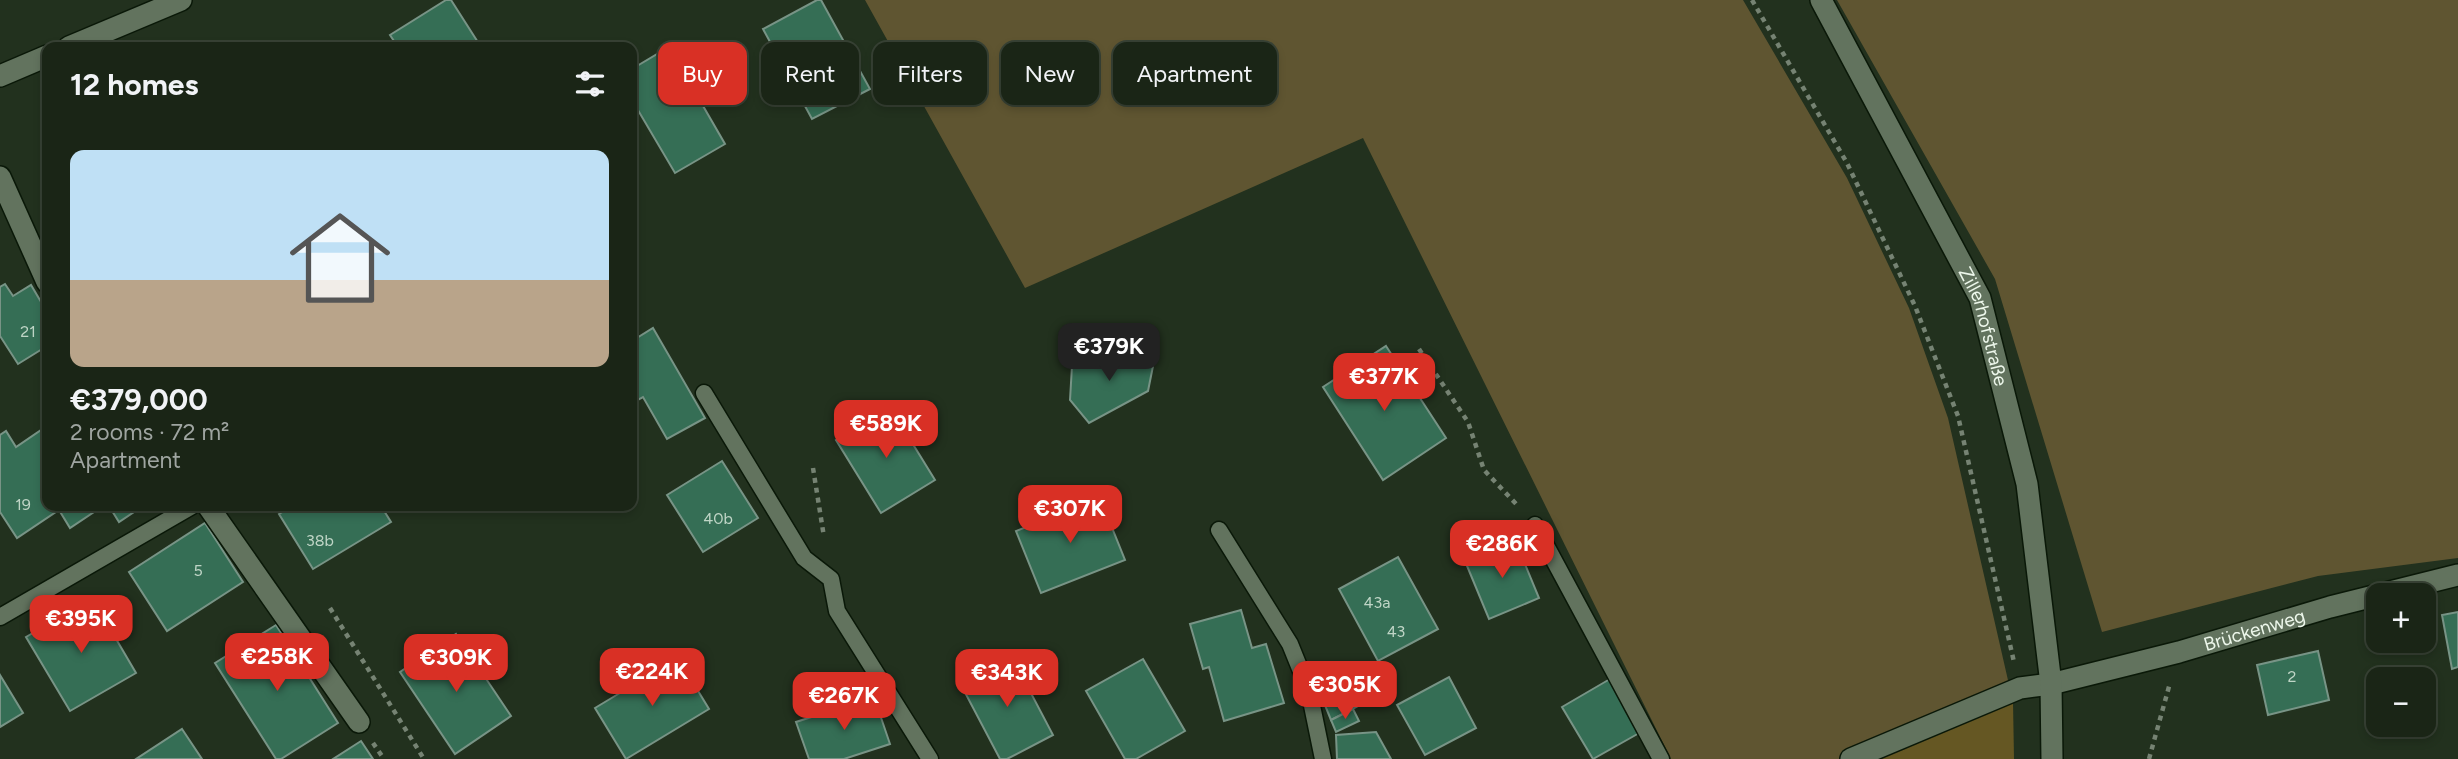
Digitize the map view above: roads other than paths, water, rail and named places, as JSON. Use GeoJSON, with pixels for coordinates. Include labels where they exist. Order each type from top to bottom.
{"type":"FeatureCollection","features":[{"type":"Feature","properties":{"kind":"street"},"geometry":{"type":"LineString","coordinates":[[81,42],[181,0]]}},
{"type":"Feature","properties":{"kind":"street","name":"Zillerhofstraße"},"geometry":{"type":"LineString","coordinates":[[1821,0],[1980,298],[2027,484],[2051,684],[2052,759]]}},
{"type":"Feature","properties":{"kind":"street"},"geometry":{"type":"LineString","coordinates":[[0,76],[42,59]]}},
{"type":"Feature","properties":{"kind":"street"},"geometry":{"type":"LineString","coordinates":[[0,177],[42,271]]}},
{"type":"Feature","properties":{"kind":"street"},"geometry":{"type":"LineString","coordinates":[[211,511],[359,722]]}},
{"type":"Feature","properties":{"kind":"street","name":"Brückenweg"},"geometry":{"type":"LineString","coordinates":[[1851,759],[2020,688],[2051,684],[2179,652],[2330,607],[2458,575]]}},
{"type":"Feature","properties":{"kind":"lane"},"geometry":{"type":"LineString","coordinates":[[704,393],[804,558],[831,579],[837,611],[930,759]]}},
{"type":"Feature","properties":{"kind":"lane"},"geometry":{"type":"LineString","coordinates":[[0,617],[183,511]]}},
{"type":"Feature","properties":{"kind":"lane"},"geometry":{"type":"LineString","coordinates":[[1535,525],[1661,759]]}},
{"type":"Feature","properties":{"kind":"lane"},"geometry":{"type":"LineString","coordinates":[[1219,530],[1290,644],[1309,691],[1323,759]]}}]}
